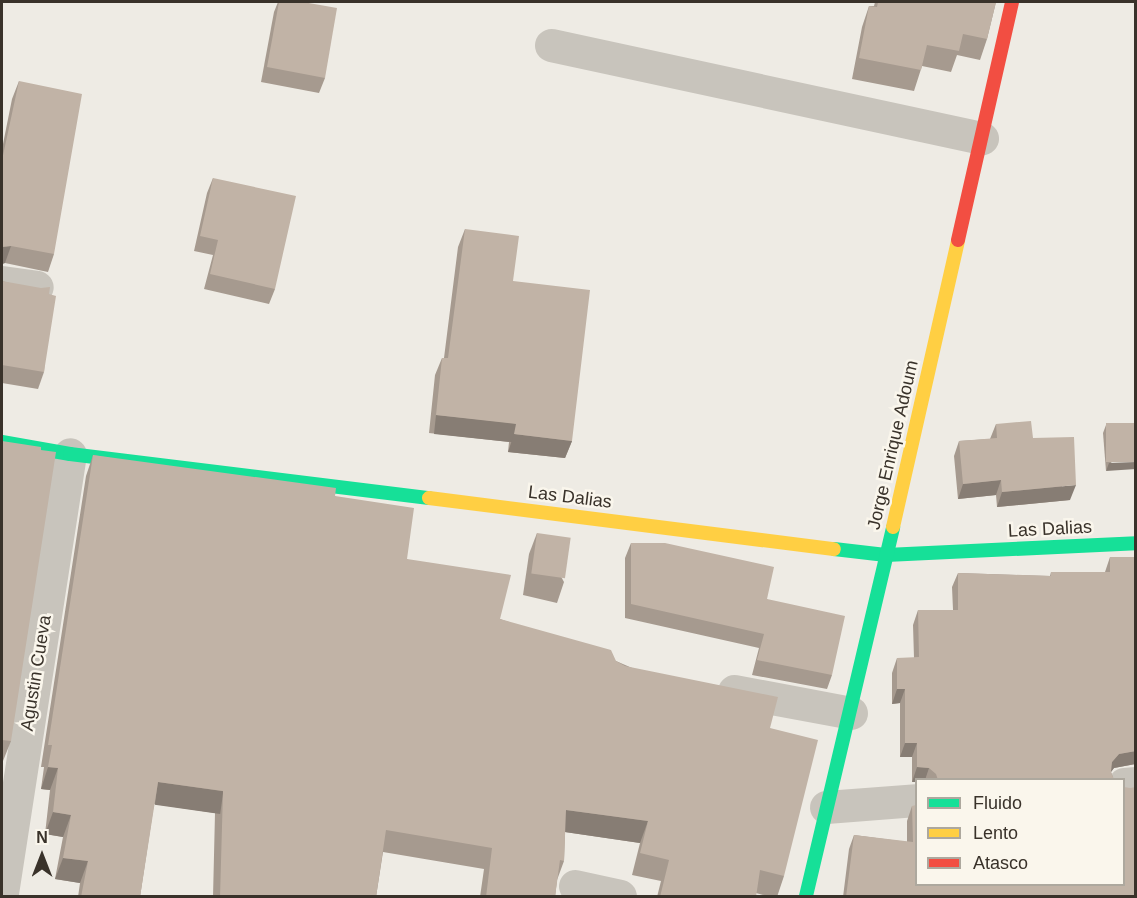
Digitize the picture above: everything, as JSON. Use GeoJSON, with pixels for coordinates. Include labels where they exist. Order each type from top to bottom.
{"type":"FeatureCollection","features":[{"type":"Feature","properties":{"kind":"street","name":"Jorge Enrique Adoum"},"geometry":{"type":"LineString","coordinates":[[806,897],[826,807],[851,713],[1012,2]]}},
{"type":"Feature","properties":{"kind":"street"},"geometry":{"type":"LineString","coordinates":[[552,45],[982,138]]}},
{"type":"Feature","properties":{"kind":"street"},"geometry":{"type":"LineString","coordinates":[[2,282],[37,287]]}},
{"type":"Feature","properties":{"kind":"street","name":"Las Dalias"},"geometry":{"type":"LineString","coordinates":[[2,442],[70,454],[886,555],[1136,543]]}},
{"type":"Feature","properties":{"kind":"street","name":"Agustin Cueva"},"geometry":{"type":"LineString","coordinates":[[2,893],[70,454]]}},
{"type":"Feature","properties":{"kind":"street"},"geometry":{"type":"LineString","coordinates":[[701,685],[851,713]]}},
{"type":"Feature","properties":{"kind":"street"},"geometry":{"type":"LineString","coordinates":[[826,807],[915,800]]}},
{"type":"Feature","properties":{"kind":"street"},"geometry":{"type":"LineString","coordinates":[[575,886],[620,897]]}},
{"type":"Feature","properties":{"kind":"building"},"geometry":{"type":"Polygon","coordinates":[[[279,2],[303,2],[337,8],[325,78],[267,67],[279,2]]]}},
{"type":"Feature","properties":{"kind":"building"},"geometry":{"type":"Polygon","coordinates":[[[878,2],[996,2],[987,39],[963,34],[959,51],[927,45],[921,70],[859,58],[869,6],[877,7],[878,2]]]}},
{"type":"Feature","properties":{"kind":"building"},"geometry":{"type":"Polygon","coordinates":[[[19,81],[82,94],[54,254],[11,246],[2,247],[2,160],[19,81]]]}},
{"type":"Feature","properties":{"kind":"building"},"geometry":{"type":"Polygon","coordinates":[[[213,178],[296,196],[275,289],[210,274],[218,240],[200,236],[213,178]]]}},
{"type":"Feature","properties":{"kind":"building"},"geometry":{"type":"Polygon","coordinates":[[[465,229],[519,236],[513,281],[590,290],[572,441],[514,434],[516,424],[436,415],[442,358],[448,358],[465,229]]]}},
{"type":"Feature","properties":{"kind":"building"},"geometry":{"type":"Polygon","coordinates":[[[2,281],[41,288],[50,287],[49,294],[56,296],[44,372],[2,365],[2,281]]]}},
{"type":"Feature","properties":{"kind":"building"},"geometry":{"type":"Polygon","coordinates":[[[1031,421],[1033,438],[1074,437],[1076,485],[1002,492],[1001,480],[963,484],[959,441],[997,438],[996,424],[1031,421]]]}},
{"type":"Feature","properties":{"kind":"building"},"geometry":{"type":"Polygon","coordinates":[[[1106,423],[1136,423],[1136,462],[1106,462],[1106,423]]]}},
{"type":"Feature","properties":{"kind":"building"},"geometry":{"type":"Polygon","coordinates":[[[2,441],[41,447],[41,450],[56,452],[11,741],[2,740],[2,441]]]}},
{"type":"Feature","properties":{"kind":"building"},"geometry":{"type":"Polygon","coordinates":[[[93,455],[336,488],[335,496],[414,508],[407,559],[511,575],[500,619],[611,650],[616,661],[625,666],[778,697],[770,728],[818,740],[784,876],[760,870],[756,897],[660,897],[669,860],[640,853],[648,821],[566,810],[564,861],[560,860],[555,897],[486,897],[492,848],[386,830],[376,897],[361,895],[361,897],[220,897],[223,791],[158,782],[140,897],[81,897],[88,861],[63,858],[71,815],[53,812],[58,768],[48,767],[52,745],[48,745],[93,455]]]}},
{"type":"Feature","properties":{"kind":"building"},"geometry":{"type":"Polygon","coordinates":[[[537,533],[571,538],[565,578],[531,574],[537,533]]]}},
{"type":"Feature","properties":{"kind":"building"},"geometry":{"type":"Polygon","coordinates":[[[631,543],[665,543],[774,567],[767,599],[845,616],[832,675],[757,660],[764,634],[631,604],[631,543]]]}},
{"type":"Feature","properties":{"kind":"building"},"geometry":{"type":"Polygon","coordinates":[[[1110,557],[1136,557],[1136,751],[1119,754],[1112,762],[1113,778],[937,778],[929,768],[917,767],[917,743],[905,743],[905,689],[897,689],[897,658],[919,657],[918,610],[958,610],[958,573],[1051,576],[1051,572],[1110,572],[1110,557]]]}},
{"type":"Feature","properties":{"kind":"building"},"geometry":{"type":"Polygon","coordinates":[[[1125,787],[1136,787],[1136,897],[846,897],[854,835],[913,842],[912,806],[915,805],[915,886],[1125,886],[1125,787]]]}},
{"type":"Feature","properties":{"kind":"traffic: fast"},"geometry":{"type":"LineString","coordinates":[[2,442],[70,454],[429,498]]}},
{"type":"Feature","properties":{"kind":"traffic: fast"},"geometry":{"type":"LineString","coordinates":[[806,896],[893,527]]}},
{"type":"Feature","properties":{"kind":"traffic: fast"},"geometry":{"type":"LineString","coordinates":[[834,549],[886,555],[1136,543]]}},
{"type":"Feature","properties":{"kind":"traffic: slow"},"geometry":{"type":"LineString","coordinates":[[893,527],[958,240]]}},
{"type":"Feature","properties":{"kind":"traffic: slow"},"geometry":{"type":"LineString","coordinates":[[429,498],[834,549]]}},
{"type":"Feature","properties":{"kind":"traffic: jam"},"geometry":{"type":"LineString","coordinates":[[958,240],[1012,2]]}}]}
